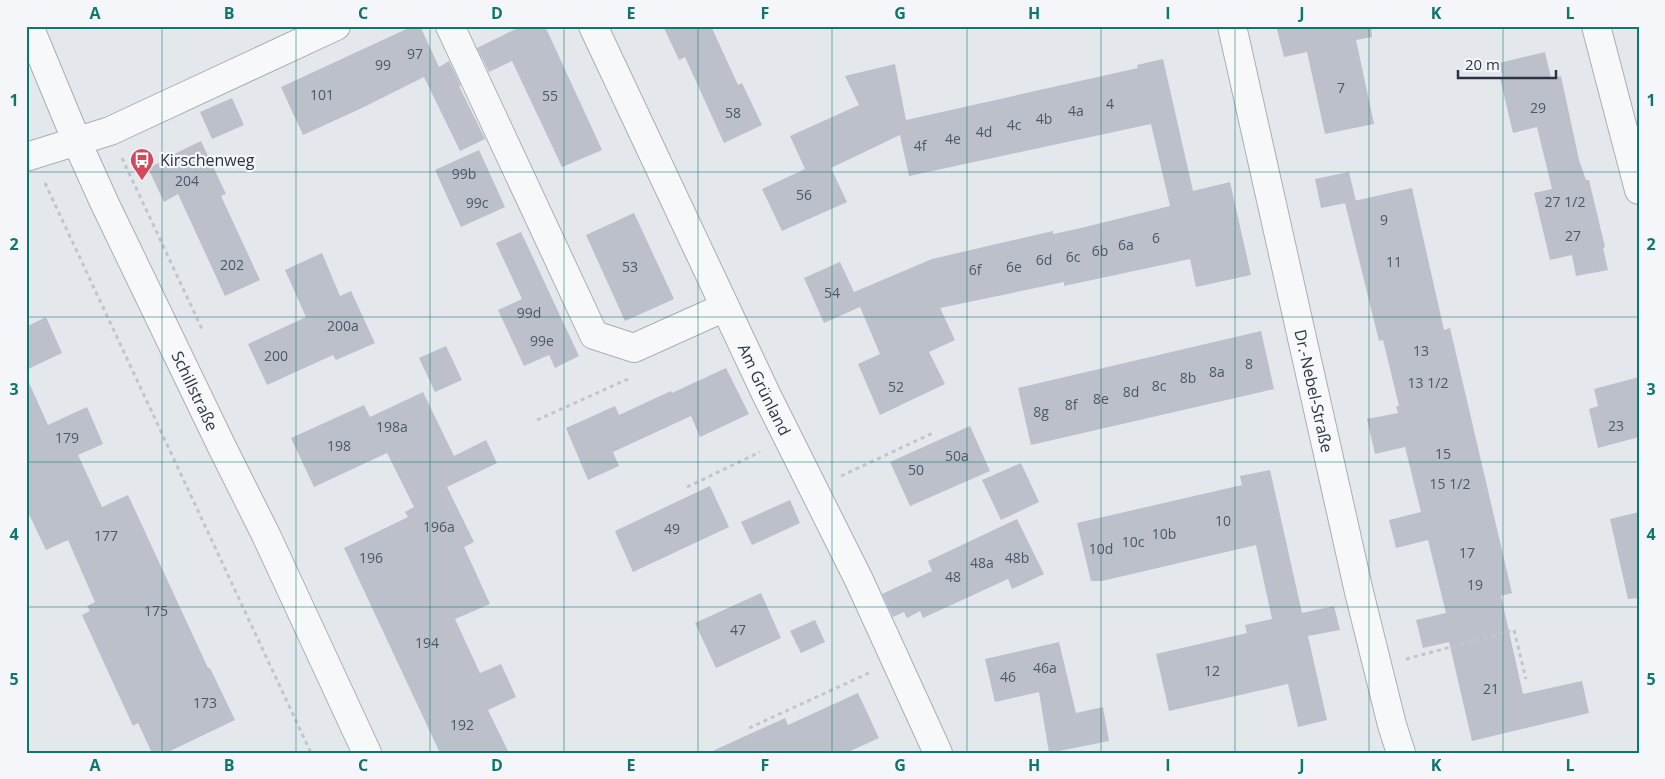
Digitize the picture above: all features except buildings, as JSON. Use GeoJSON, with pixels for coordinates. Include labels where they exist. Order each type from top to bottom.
{"type":"FeatureCollection","features":[{"type":"Feature","properties":{"kind":"street","name":"Schillstraße"},"geometry":{"type":"LineString","coordinates":[[28,26],[104,202],[266,535],[367,753]]}},
{"type":"Feature","properties":{"kind":"street"},"geometry":{"type":"LineString","coordinates":[[29,156],[110,131],[336,26]]}},
{"type":"Feature","properties":{"kind":"street"},"geometry":{"type":"LineString","coordinates":[[450,26],[594,335],[634,348],[725,307]]}},
{"type":"Feature","properties":{"kind":"street","name":"Am Grünland"},"geometry":{"type":"LineString","coordinates":[[593,26],[788,439],[897,660],[938,753]]}},
{"type":"Feature","properties":{"kind":"street","name":"Dr.-Nebel-Straße"},"geometry":{"type":"LineString","coordinates":[[1232,26],[1377,666],[1401,753]]}},
{"type":"Feature","properties":{"kind":"street"},"geometry":{"type":"LineString","coordinates":[[1596,26],[1639,190]]}},
{"type":"Feature","properties":{"kind":"path"},"geometry":{"type":"LineString","coordinates":[[29,156],[311,753]]}},
{"type":"Feature","properties":{"kind":"path"},"geometry":{"type":"LineString","coordinates":[[537,420],[634,376]]}},
{"type":"Feature","properties":{"kind":"path"},"geometry":{"type":"LineString","coordinates":[[813,490],[935,432]]}},
{"type":"Feature","properties":{"kind":"path"},"geometry":{"type":"LineString","coordinates":[[687,487],[788,439]]}},
{"type":"Feature","properties":{"kind":"path"},"geometry":{"type":"LineString","coordinates":[[1377,666],[1514,630],[1526,679]]}},
{"type":"Feature","properties":{"kind":"path"},"geometry":{"type":"LineString","coordinates":[[749,728],[897,660]]}},
{"type":"Feature","properties":{"kind":"place","name":"Kirschenweg"},"geometry":{"type":"Point","coordinates":[142,181]}}]}
